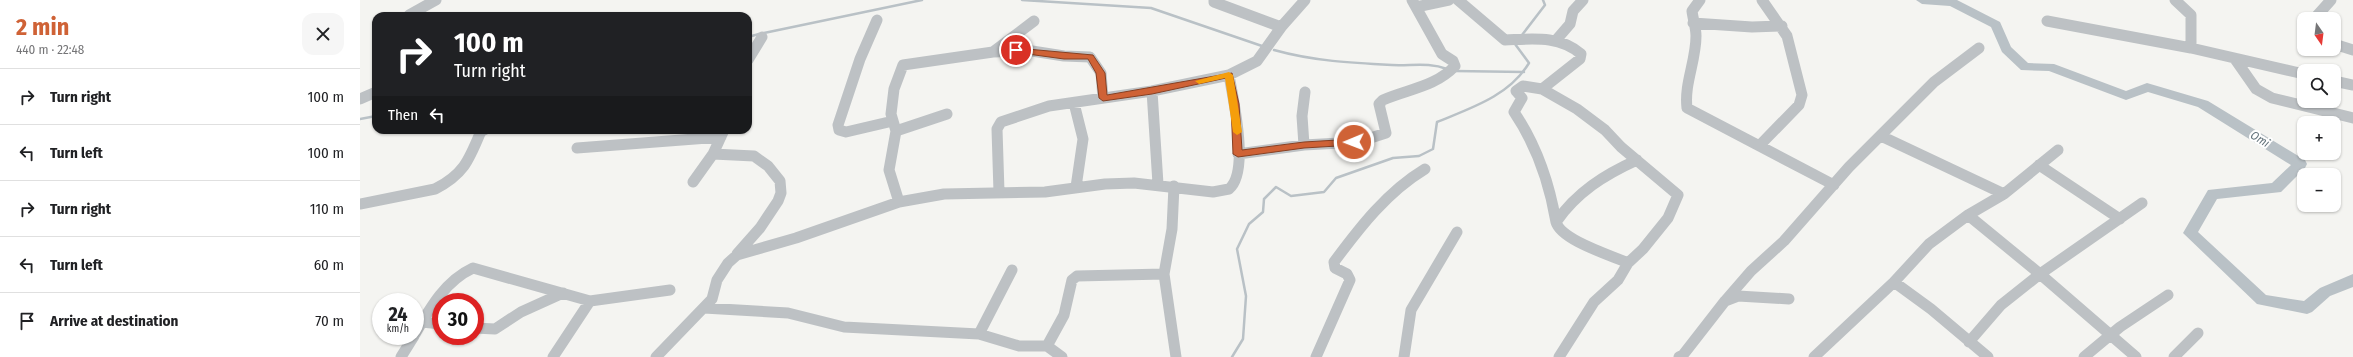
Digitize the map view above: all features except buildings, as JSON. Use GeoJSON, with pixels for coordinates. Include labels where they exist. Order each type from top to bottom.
{"type":"FeatureCollection","features":[{"type":"Feature","properties":{"kind":"street"},"geometry":{"type":"LineString","coordinates":[[414,12],[436,0]]}},
{"type":"Feature","properties":{"kind":"street"},"geometry":{"type":"LineString","coordinates":[[1214,0],[1214,2],[1281,27]]}},
{"type":"Feature","properties":{"kind":"street"},"geometry":{"type":"LineString","coordinates":[[999,192],[997,129],[1001,122],[1049,106],[1152,91],[1229,75],[1249,68],[1260,60],[1281,27],[1305,0]]}},
{"type":"Feature","properties":{"kind":"street"},"geometry":{"type":"LineString","coordinates":[[1238,154],[1304,145],[1354,142],[1380,137],[1386,133],[1379,104],[1383,100],[1424,87],[1444,78],[1455,66],[1453,62],[1442,54],[1414,3],[1449,0]]}},
{"type":"Feature","properties":{"kind":"street"},"geometry":{"type":"LineString","coordinates":[[1458,0],[1505,40],[1557,39],[1577,50],[1581,54],[1580,60],[1542,89]]}},
{"type":"Feature","properties":{"kind":"street"},"geometry":{"type":"LineString","coordinates":[[1557,39],[1570,24],[1573,11],[1583,0]]}},
{"type":"Feature","properties":{"kind":"street"},"geometry":{"type":"LineString","coordinates":[[1700,0],[1692,11],[1695,42],[1690,77],[1685,94],[1687,108],[1693,113],[1760,145],[1834,185]]}},
{"type":"Feature","properties":{"kind":"street"},"geometry":{"type":"LineString","coordinates":[[1760,145],[1799,105],[1802,95],[1787,36],[1782,26],[1762,0]]}},
{"type":"Feature","properties":{"kind":"street"},"geometry":{"type":"LineString","coordinates":[[2175,0],[2191,14],[2191,48]]}},
{"type":"Feature","properties":{"kind":"street"},"geometry":{"type":"LineString","coordinates":[[2320,12],[2331,0]]}},
{"type":"Feature","properties":{"kind":"street"},"geometry":{"type":"LineString","coordinates":[[877,20],[860,59],[838,125],[839,130],[846,132],[894,126],[904,130],[947,114]]}},
{"type":"Feature","properties":{"kind":"street"},"geometry":{"type":"LineString","coordinates":[[993,52],[1034,21]]}},
{"type":"Feature","properties":{"kind":"street"},"geometry":{"type":"LineString","coordinates":[[2047,21],[2191,48],[2297,72]]}},
{"type":"Feature","properties":{"kind":"street"},"geometry":{"type":"LineString","coordinates":[[1693,23],[1752,27],[1782,26]]}},
{"type":"Feature","properties":{"kind":"street"},"geometry":{"type":"LineString","coordinates":[[752,53],[762,37]]}},
{"type":"Feature","properties":{"kind":"street"},"geometry":{"type":"LineString","coordinates":[[2341,46],[2353,50]]}},
{"type":"Feature","properties":{"kind":"street"},"geometry":{"type":"LineString","coordinates":[[1679,357],[1683,355],[1725,301],[1751,271],[1776,250],[1880,136],[1934,82],[1979,48]]}},
{"type":"Feature","properties":{"kind":"street"},"geometry":{"type":"LineString","coordinates":[[899,202],[889,170],[894,126],[891,114],[894,89],[898,74],[903,65],[993,52],[1032,51],[1064,56],[1090,57],[1100,73],[1103,98]]}},
{"type":"Feature","properties":{"kind":"street"},"geometry":{"type":"LineString","coordinates":[[2235,59],[2261,93],[2272,98],[2353,118]]}},
{"type":"Feature","properties":{"kind":"street"},"geometry":{"type":"LineString","coordinates":[[737,255],[796,238],[899,202],[944,194],[1045,192],[1076,187],[1120,184],[1158,184],[1213,192],[1226,191],[1234,184],[1238,173],[1235,104],[1229,75]]}},
{"type":"Feature","properties":{"kind":"street"},"geometry":{"type":"LineString","coordinates":[[2341,82],[2353,85]]}},
{"type":"Feature","properties":{"kind":"street"},"geometry":{"type":"LineString","coordinates":[[1559,357],[1594,302],[1618,280],[1628,263],[1643,249],[1668,218],[1678,195],[1621,147],[1605,130],[1577,109],[1542,89],[1523,86],[1516,91],[1522,98],[1514,112],[1529,133],[1551,185],[1558,229],[1574,240],[1628,263]]}},
{"type":"Feature","properties":{"kind":"street"},"geometry":{"type":"LineString","coordinates":[[1152,91],[1158,184]]}},
{"type":"Feature","properties":{"kind":"street"},"geometry":{"type":"LineString","coordinates":[[1304,145],[1305,130],[1302,114],[1307,103],[1305,92]]}},
{"type":"Feature","properties":{"kind":"street"},"geometry":{"type":"LineString","coordinates":[[360,99],[372,94]]}},
{"type":"Feature","properties":{"kind":"street"},"geometry":{"type":"LineString","coordinates":[[1074,103],[1083,139],[1076,187]]}},
{"type":"Feature","properties":{"kind":"street"},"geometry":{"type":"LineString","coordinates":[[360,204],[435,189],[446,184],[465,168],[473,156],[480,134]]}},
{"type":"Feature","properties":{"kind":"street"},"geometry":{"type":"LineString","coordinates":[[577,148],[723,134]]}},
{"type":"Feature","properties":{"kind":"street"},"geometry":{"type":"LineString","coordinates":[[693,182],[713,154],[723,134]]}},
{"type":"Feature","properties":{"kind":"street"},"geometry":{"type":"LineString","coordinates":[[1880,136],[2004,194]]}},
{"type":"Feature","properties":{"kind":"street"},"geometry":{"type":"LineString","coordinates":[[1814,357],[1894,282],[1929,244],[1968,216],[2004,194],[2058,150]]}},
{"type":"Feature","properties":{"kind":"street"},"geometry":{"type":"LineString","coordinates":[[656,357],[712,299],[717,280],[728,263],[737,255],[760,228],[778,201],[781,193],[780,181],[768,166],[754,156],[713,154]]}},
{"type":"Feature","properties":{"kind":"street"},"geometry":{"type":"LineString","coordinates":[[1556,222],[1589,185],[1608,173],[1637,160]]}},
{"type":"Feature","properties":{"kind":"street"},"geometry":{"type":"LineString","coordinates":[[2039,165],[2120,219]]}},
{"type":"Feature","properties":{"kind":"street"},"geometry":{"type":"LineString","coordinates":[[1316,357],[1350,280],[1347,274],[1335,268],[1334,262],[1349,241],[1408,178],[1425,169]]}},
{"type":"Feature","properties":{"kind":"street"},"geometry":{"type":"LineString","coordinates":[[1174,186],[1172,229],[1164,274],[1176,357]]}},
{"type":"Feature","properties":{"kind":"street"},"geometry":{"type":"LineString","coordinates":[[1970,342],[2001,305],[2040,274],[2142,203]]}},
{"type":"Feature","properties":{"kind":"street"},"geometry":{"type":"LineString","coordinates":[[1968,216],[2040,274],[2136,357]]}},
{"type":"Feature","properties":{"kind":"street"},"geometry":{"type":"LineString","coordinates":[[1404,357],[1411,310],[1457,232]]}},
{"type":"Feature","properties":{"kind":"street"},"geometry":{"type":"LineString","coordinates":[[424,318],[432,304],[459,275],[473,268],[590,301],[670,290]]}},
{"type":"Feature","properties":{"kind":"street"},"geometry":{"type":"LineString","coordinates":[[979,334],[1012,270]]}},
{"type":"Feature","properties":{"kind":"street"},"geometry":{"type":"LineString","coordinates":[[1047,346],[1063,321],[1071,299],[1072,280],[1077,276],[1119,274],[1154,276],[1164,274]]}},
{"type":"Feature","properties":{"kind":"street"},"geometry":{"type":"LineString","coordinates":[[1894,282],[1988,357]]}},
{"type":"Feature","properties":{"kind":"street"},"geometry":{"type":"LineString","coordinates":[[484,328],[495,329],[521,312],[562,292]]}},
{"type":"Feature","properties":{"kind":"street"},"geometry":{"type":"LineString","coordinates":[[2084,357],[2111,334],[2168,295]]}},
{"type":"Feature","properties":{"kind":"street"},"geometry":{"type":"LineString","coordinates":[[1725,301],[1738,296],[1789,299]]}},
{"type":"Feature","properties":{"kind":"street"},"geometry":{"type":"LineString","coordinates":[[553,357],[590,301]]}},
{"type":"Feature","properties":{"kind":"street"},"geometry":{"type":"LineString","coordinates":[[704,308],[788,313],[844,327],[979,334],[1019,346],[1047,346],[1062,357]]}},
{"type":"Feature","properties":{"kind":"street"},"geometry":{"type":"LineString","coordinates":[[2174,357],[2198,333]]}},
{"type":"Feature","properties":{"kind":"street"},"geometry":{"type":"LineString","coordinates":[[401,357],[408,345]]}},
{"type":"Feature","properties":{"kind":"waterway"},"geometry":{"type":"LineString","coordinates":[[764,33],[922,0]]}},
{"type":"Feature","properties":{"kind":"waterway"},"geometry":{"type":"LineString","coordinates":[[1022,0],[1151,8],[1262,46]]}},
{"type":"Feature","properties":{"kind":"waterway"},"geometry":{"type":"LineString","coordinates":[[1522,35],[1545,5],[1543,0]]}},
{"type":"Feature","properties":{"kind":"waterway","name":"Omi"},"geometry":{"type":"LineString","coordinates":[[1922,0],[1953,3],[1996,25],[2006,49],[2025,67],[2050,67],[2126,96],[2147,87],[2203,104],[2300,164],[2276,188],[2213,194],[2190,233],[2262,300],[2307,308],[2325,292],[2353,280]]}},
{"type":"Feature","properties":{"kind":"waterway"},"geometry":{"type":"LineString","coordinates":[[752,36],[759,34]]}},
{"type":"Feature","properties":{"kind":"waterway"},"geometry":{"type":"LineString","coordinates":[[1515,44],[1529,63],[1522,72]]}},
{"type":"Feature","properties":{"kind":"waterway"},"geometry":{"type":"LineString","coordinates":[[1274,50],[1303,57],[1333,61],[1392,65],[1427,65],[1447,69]]}},
{"type":"Feature","properties":{"kind":"waterway"},"geometry":{"type":"LineString","coordinates":[[1455,71],[1522,72]]}},
{"type":"Feature","properties":{"kind":"waterway"},"geometry":{"type":"LineString","coordinates":[[1232,357],[1243,339],[1246,296],[1237,249],[1249,224],[1263,212],[1264,199],[1276,187],[1291,196],[1324,192],[1336,178],[1393,158],[1419,156],[1433,149],[1437,122],[1488,100],[1511,84],[1522,72]]}},
{"type":"Feature","properties":{"kind":"waterway"},"geometry":{"type":"LineString","coordinates":[[360,119],[372,117]]}},
{"type":"Feature","properties":{"kind":"slow traffic"},"geometry":{"type":"LineString","coordinates":[[1199,81],[1229,75],[1235,104],[1234,115],[1237,132]]}},
{"type":"Feature","properties":{"kind":"route"},"geometry":{"type":"LineString","coordinates":[[1016,50],[1064,56],[1078,55],[1090,57],[1096,63],[1100,73],[1103,98],[1152,91],[1229,75],[1235,104],[1234,115],[1238,136],[1238,154],[1304,145],[1319,145],[1333,142],[1354,142]]}}]}
